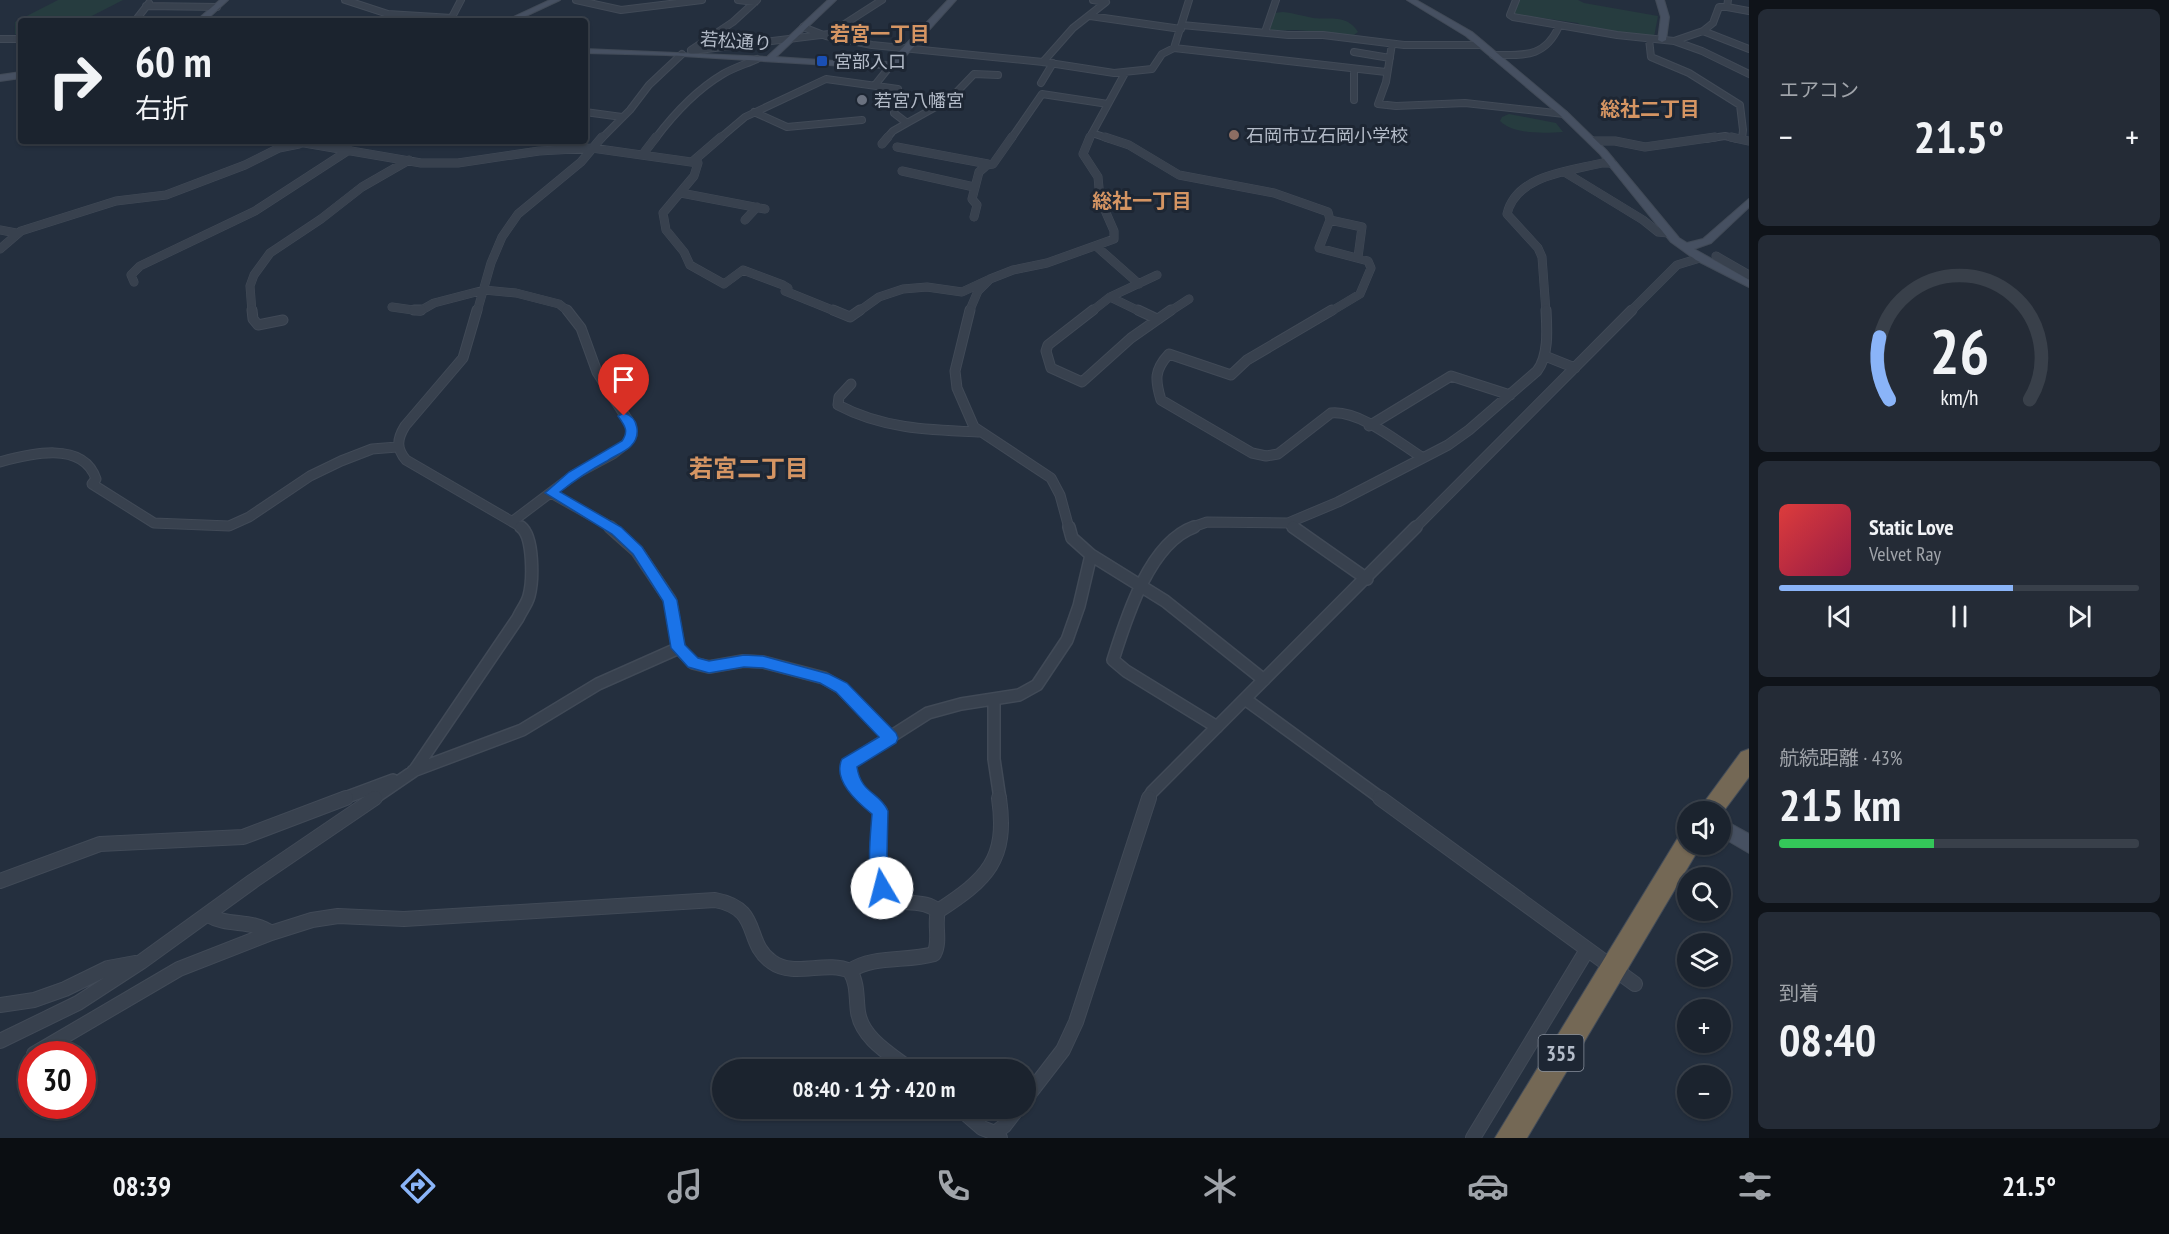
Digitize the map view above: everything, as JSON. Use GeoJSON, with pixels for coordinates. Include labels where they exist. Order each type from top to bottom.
{"type":"FeatureCollection","features":[{"type":"Feature","properties":{"kind":"highway"},"geometry":{"type":"LineString","coordinates":[[1717,801],[1749,759]]}},
{"type":"Feature","properties":{"kind":"highway","name":"355"},"geometry":{"type":"LineString","coordinates":[[1510,1138],[1681,855]]}},
{"type":"Feature","properties":{"kind":"street"},"geometry":{"type":"LineString","coordinates":[[137,18],[152,0]]}},
{"type":"Feature","properties":{"kind":"street"},"geometry":{"type":"LineString","coordinates":[[204,18],[224,0]]}},
{"type":"Feature","properties":{"kind":"street"},"geometry":{"type":"LineString","coordinates":[[345,0],[388,14],[430,18]]}},
{"type":"Feature","properties":{"kind":"street"},"geometry":{"type":"LineString","coordinates":[[452,18],[461,0]]}},
{"type":"Feature","properties":{"kind":"street"},"geometry":{"type":"LineString","coordinates":[[516,18],[556,0]]}},
{"type":"Feature","properties":{"kind":"street"},"geometry":{"type":"LineString","coordinates":[[576,0],[621,10],[702,0]]}},
{"type":"Feature","properties":{"kind":"street"},"geometry":{"type":"LineString","coordinates":[[738,0],[756,1]]}},
{"type":"Feature","properties":{"kind":"street"},"geometry":{"type":"LineString","coordinates":[[768,60],[832,0]]}},
{"type":"Feature","properties":{"kind":"street"},"geometry":{"type":"LineString","coordinates":[[686,53],[824,35],[851,21],[882,0]]}},
{"type":"Feature","properties":{"kind":"street"},"geometry":{"type":"LineString","coordinates":[[875,85],[887,70],[885,65],[895,61],[951,0]]}},
{"type":"Feature","properties":{"kind":"street"},"geometry":{"type":"LineString","coordinates":[[1044,62],[1072,27],[1090,16],[1106,2],[1093,0]]}},
{"type":"Feature","properties":{"kind":"street"},"geometry":{"type":"LineString","coordinates":[[1174,48],[1188,0]]}},
{"type":"Feature","properties":{"kind":"street"},"geometry":{"type":"LineString","coordinates":[[1265,32],[1264,25],[1276,0]]}},
{"type":"Feature","properties":{"kind":"street"},"geometry":{"type":"LineString","coordinates":[[1411,0],[1455,25],[1564,114],[1593,141],[1668,233],[1684,247],[1749,284]]}},
{"type":"Feature","properties":{"kind":"street"},"geometry":{"type":"LineString","coordinates":[[1516,0],[1511,16],[1559,26],[1674,41],[1749,74]]}},
{"type":"Feature","properties":{"kind":"street"},"geometry":{"type":"LineString","coordinates":[[1660,0],[1665,16],[1662,40]]}},
{"type":"Feature","properties":{"kind":"street"},"geometry":{"type":"LineString","coordinates":[[1727,8],[1728,0]]}},
{"type":"Feature","properties":{"kind":"street"},"geometry":{"type":"LineString","coordinates":[[397,447],[405,426],[463,358],[502,237],[518,214],[566,176],[622,117],[649,84],[686,53],[717,34],[756,1]]}},
{"type":"Feature","properties":{"kind":"street"},"geometry":{"type":"LineString","coordinates":[[146,6],[217,7]]}},
{"type":"Feature","properties":{"kind":"street"},"geometry":{"type":"LineString","coordinates":[[1674,41],[1702,31],[1716,20],[1719,7],[1749,11]]}},
{"type":"Feature","properties":{"kind":"street"},"geometry":{"type":"LineString","coordinates":[[1090,16],[1181,27],[1323,35],[1392,44],[1481,45]]}},
{"type":"Feature","properties":{"kind":"street"},"geometry":{"type":"LineString","coordinates":[[1492,55],[1523,54],[1545,49],[1553,43],[1559,26]]}},
{"type":"Feature","properties":{"kind":"street"},"geometry":{"type":"LineString","coordinates":[[803,27],[824,35],[872,45],[1009,58],[1125,73],[1152,69],[1162,54],[1174,48],[1386,72]]}},
{"type":"Feature","properties":{"kind":"street"},"geometry":{"type":"LineString","coordinates":[[1702,31],[1749,49]]}},
{"type":"Feature","properties":{"kind":"street"},"geometry":{"type":"LineString","coordinates":[[0,39],[18,39]]}},
{"type":"Feature","properties":{"kind":"street"},"geometry":{"type":"LineString","coordinates":[[1593,141],[1615,141],[1645,147],[1725,136],[1746,140],[1745,129],[1740,118],[1740,105],[1689,73],[1651,57],[1649,39]]}},
{"type":"Feature","properties":{"kind":"street"},"geometry":{"type":"LineString","coordinates":[[1392,44],[1386,72],[1388,79],[1378,104],[1396,106],[1465,103],[1564,114]]}},
{"type":"Feature","properties":{"kind":"street","name":"若松通り"},"geometry":{"type":"LineString","coordinates":[[588,51],[686,53],[864,66],[885,65]]}},
{"type":"Feature","properties":{"kind":"street"},"geometry":{"type":"LineString","coordinates":[[1354,52],[1390,58]]}},
{"type":"Feature","properties":{"kind":"street"},"geometry":{"type":"LineString","coordinates":[[1005,65],[1009,58]]}},
{"type":"Feature","properties":{"kind":"street"},"geometry":{"type":"LineString","coordinates":[[643,154],[668,121],[701,90],[723,74],[757,59]]}},
{"type":"Feature","properties":{"kind":"street"},"geometry":{"type":"LineString","coordinates":[[1041,83],[1053,63]]}},
{"type":"Feature","properties":{"kind":"street"},"geometry":{"type":"LineString","coordinates":[[1354,69],[1354,100]]}},
{"type":"Feature","properties":{"kind":"street"},"geometry":{"type":"LineString","coordinates":[[310,144],[428,163],[458,163],[539,151],[592,148],[698,163],[697,169],[681,193],[663,213],[665,230],[690,261],[690,265],[724,284],[743,270],[783,285],[788,288],[785,291],[849,317],[889,292],[927,286],[962,292],[990,279],[1096,246],[1114,238],[1114,231],[1100,200],[1098,177],[1083,154],[1089,135],[1125,73]]}},
{"type":"Feature","properties":{"kind":"street"},"geometry":{"type":"LineString","coordinates":[[882,144],[893,130],[943,104],[974,74],[1000,74],[993,81]]}},
{"type":"Feature","properties":{"kind":"street"},"geometry":{"type":"LineString","coordinates":[[0,78],[18,75]]}},
{"type":"Feature","properties":{"kind":"street"},"geometry":{"type":"LineString","coordinates":[[692,162],[742,119],[826,79],[898,89],[893,109],[896,117],[907,123]]}},
{"type":"Feature","properties":{"kind":"street"},"geometry":{"type":"LineString","coordinates":[[897,147],[993,164],[1042,94],[1108,104]]}},
{"type":"Feature","properties":{"kind":"street"},"geometry":{"type":"LineString","coordinates":[[588,112],[622,117]]}},
{"type":"Feature","properties":{"kind":"street"},"geometry":{"type":"LineString","coordinates":[[754,112],[771,122],[787,127],[862,120]]}},
{"type":"Feature","properties":{"kind":"street"},"geometry":{"type":"LineString","coordinates":[[1092,133],[1129,145],[1179,175],[1274,193],[1328,212],[1330,220],[1319,248],[1358,257],[1368,261],[1371,268],[1360,294],[1247,360],[1231,375],[1169,354],[1156,367],[1154,376],[1161,400],[1259,455],[1278,454],[1331,413],[1341,412],[1354,416],[1423,458]]}},
{"type":"Feature","properties":{"kind":"street"},"geometry":{"type":"LineString","coordinates":[[0,249],[16,233],[116,201],[166,195],[245,165],[279,148],[298,144]]}},
{"type":"Feature","properties":{"kind":"street"},"geometry":{"type":"LineString","coordinates":[[134,282],[131,275],[140,266],[255,211],[349,150]]}},
{"type":"Feature","properties":{"kind":"street"},"geometry":{"type":"LineString","coordinates":[[283,320],[258,325],[253,319],[250,286],[254,275],[270,253],[362,188],[409,160]]}},
{"type":"Feature","properties":{"kind":"street"},"geometry":{"type":"LineString","coordinates":[[1216,727],[1126,671],[1113,660],[1123,626],[1141,585],[1160,556],[1194,524],[1208,522],[1288,523],[1338,502],[1448,445],[1510,395],[1537,371],[1545,356],[1547,325],[1542,257],[1538,248],[1507,214],[1511,200],[1526,186],[1602,163],[1612,163]]}},
{"type":"Feature","properties":{"kind":"street"},"geometry":{"type":"LineString","coordinates":[[974,217],[977,205],[972,199],[974,187],[981,168],[988,164]]}},
{"type":"Feature","properties":{"kind":"street"},"geometry":{"type":"LineString","coordinates":[[902,171],[974,187]]}},
{"type":"Feature","properties":{"kind":"street"},"geometry":{"type":"LineString","coordinates":[[1566,173],[1643,220],[1658,232],[1668,233]]}},
{"type":"Feature","properties":{"kind":"street"},"geometry":{"type":"LineString","coordinates":[[681,193],[761,208],[745,220]]}},
{"type":"Feature","properties":{"kind":"street"},"geometry":{"type":"LineString","coordinates":[[1684,247],[1707,241],[1749,202]]}},
{"type":"Feature","properties":{"kind":"street"},"geometry":{"type":"LineString","coordinates":[[1330,220],[1362,227],[1358,257]]}},
{"type":"Feature","properties":{"kind":"street"},"geometry":{"type":"LineString","coordinates":[[0,230],[16,233]]}},
{"type":"Feature","properties":{"kind":"street"},"geometry":{"type":"LineString","coordinates":[[1096,246],[1139,284]]}},
{"type":"Feature","properties":{"kind":"street"},"geometry":{"type":"LineString","coordinates":[[1716,256],[1749,275]]}},
{"type":"Feature","properties":{"kind":"street"},"geometry":{"type":"LineString","coordinates":[[1036,1085],[1063,1050],[1076,1022],[1147,801],[1166,777],[1367,579],[1677,265],[1700,258]]}},
{"type":"Feature","properties":{"kind":"street"},"geometry":{"type":"LineString","coordinates":[[1157,275],[1110,297],[1048,345],[1046,351],[1051,368],[1083,382],[1097,372],[1100,364],[1124,343],[1189,299]]}},
{"type":"Feature","properties":{"kind":"street"},"geometry":{"type":"LineString","coordinates":[[990,279],[974,298],[955,371],[957,388],[974,427],[1051,478],[1060,495],[1072,538],[1091,555],[1165,601],[1264,680]]}},
{"type":"Feature","properties":{"kind":"street"},"geometry":{"type":"LineString","coordinates":[[392,307],[420,311],[434,303],[484,290],[539,298],[559,304],[568,311],[581,328],[584,341],[605,387],[631,425],[632,435],[626,444],[574,475],[513,521]]}},
{"type":"Feature","properties":{"kind":"street"},"geometry":{"type":"LineString","coordinates":[[1110,297],[1157,320]]}},
{"type":"Feature","properties":{"kind":"street"},"geometry":{"type":"LineString","coordinates":[[1545,356],[1575,368]]}},
{"type":"Feature","properties":{"kind":"street"},"geometry":{"type":"LineString","coordinates":[[1369,426],[1451,376],[1510,395]]}},
{"type":"Feature","properties":{"kind":"street"},"geometry":{"type":"LineString","coordinates":[[851,384],[839,398],[838,405],[852,414],[883,424],[930,430],[981,432]]}},
{"type":"Feature","properties":{"kind":"street"},"geometry":{"type":"LineString","coordinates":[[0,462],[34,454],[64,452],[76,457],[93,470],[96,479],[92,484],[154,524],[217,527],[230,526],[249,517],[310,476],[341,461],[372,450],[397,447]]}},
{"type":"Feature","properties":{"kind":"street"},"geometry":{"type":"LineString","coordinates":[[0,1041],[78,1003],[141,962],[414,771],[518,618],[529,597],[531,548],[525,530],[406,460],[397,447]]}},
{"type":"Feature","properties":{"kind":"street"},"geometry":{"type":"LineString","coordinates":[[551,493],[616,530],[637,551],[670,600],[679,648],[693,663],[709,667],[744,661],[763,662],[833,682],[890,738]]}},
{"type":"Feature","properties":{"kind":"street"},"geometry":{"type":"LineString","coordinates":[[1288,523],[1367,579]]}},
{"type":"Feature","properties":{"kind":"street"},"geometry":{"type":"LineString","coordinates":[[938,911],[931,905],[895,901],[882,888],[878,854],[880,811],[860,795],[850,779],[848,764],[928,713],[961,704],[1026,692],[1037,685],[1067,640],[1079,606],[1091,555]]}},
{"type":"Feature","properties":{"kind":"street"},"geometry":{"type":"LineString","coordinates":[[0,881],[100,844],[243,837],[522,730],[598,684],[679,648]]}},
{"type":"Feature","properties":{"kind":"street"},"geometry":{"type":"LineString","coordinates":[[850,971],[861,963],[918,959],[934,954],[937,948],[936,918],[938,911],[970,889],[994,862],[1003,824],[994,759],[994,699]]}},
{"type":"Feature","properties":{"kind":"street"},"geometry":{"type":"LineString","coordinates":[[1245,699],[1635,984]]}},
{"type":"Feature","properties":{"kind":"street"},"geometry":{"type":"LineString","coordinates":[[1731,833],[1749,844]]}},
{"type":"Feature","properties":{"kind":"street"},"geometry":{"type":"LineString","coordinates":[[57,1041],[179,969],[295,924],[338,916],[404,919],[724,900],[740,908],[764,954],[773,964],[792,968],[840,967],[850,971],[855,981],[860,1020],[874,1040],[897,1059]]}},
{"type":"Feature","properties":{"kind":"street"},"geometry":{"type":"LineString","coordinates":[[208,915],[218,921],[258,925],[271,933]]}},
{"type":"Feature","properties":{"kind":"street"},"geometry":{"type":"LineString","coordinates":[[1473,1138],[1587,950]]}},
{"type":"Feature","properties":{"kind":"street"},"geometry":{"type":"LineString","coordinates":[[0,1005],[34,1000],[65,989],[108,969],[141,962]]}},
{"type":"Feature","properties":{"kind":"street"},"geometry":{"type":"LineString","coordinates":[[971,1119],[982,1128],[997,1135],[1009,1119]]}},
{"type":"Feature","properties":{"kind":"green space"},"geometry":{"type":"Polygon","coordinates":[[[58,0],[123,0],[88,18],[23,18],[58,0]]]}},
{"type":"Feature","properties":{"kind":"green space"},"geometry":{"type":"Polygon","coordinates":[[[1518,0],[1578,0],[1658,16],[1654,37],[1585,29],[1578,23],[1513,14],[1518,0]]]}},
{"type":"Feature","properties":{"kind":"green space"},"geometry":{"type":"Polygon","coordinates":[[[1283,12],[1313,18],[1344,20],[1354,26],[1358,32],[1354,35],[1296,30],[1268,31],[1273,13],[1283,12]]]}},
{"type":"Feature","properties":{"kind":"green space"},"geometry":{"type":"Polygon","coordinates":[[[18,20],[18,34],[15,34],[15,22],[18,20]]]}},
{"type":"Feature","properties":{"kind":"green space"},"geometry":{"type":"Polygon","coordinates":[[[1509,114],[1556,123],[1563,132],[1530,132],[1513,129],[1500,121],[1502,117],[1509,114]]]}},
{"type":"Feature","properties":{"kind":"place","name":"宮部入口"},"geometry":{"type":"Point","coordinates":[822,61]}},
{"type":"Feature","properties":{"kind":"place","name":"若宮八幡宮"},"geometry":{"type":"Point","coordinates":[862,100]}},
{"type":"Feature","properties":{"kind":"place","name":"石岡市立石岡小学校"},"geometry":{"type":"Point","coordinates":[1234,135]}},
{"type":"Feature","properties":{"kind":"district","name":"若宮一丁目"},"geometry":{"type":"Point","coordinates":[880,34]}},
{"type":"Feature","properties":{"kind":"district","name":"総社二丁目"},"geometry":{"type":"Point","coordinates":[1650,109]}},
{"type":"Feature","properties":{"kind":"district","name":"総社一丁目"},"geometry":{"type":"Point","coordinates":[1142,201]}},
{"type":"Feature","properties":{"kind":"district","name":"若宮二丁目"},"geometry":{"type":"Point","coordinates":[749,468]}},
{"type":"Feature","properties":{"kind":"route"},"geometry":{"type":"LineString","coordinates":[[624,416],[631,425],[632,435],[626,444],[613,454],[574,475],[551,493],[616,530],[637,551],[670,600],[679,648],[693,663],[709,667],[744,661],[763,662],[824,678],[841,688],[890,738],[848,764],[850,779],[860,795],[880,811],[878,854],[882,888]]}}]}
